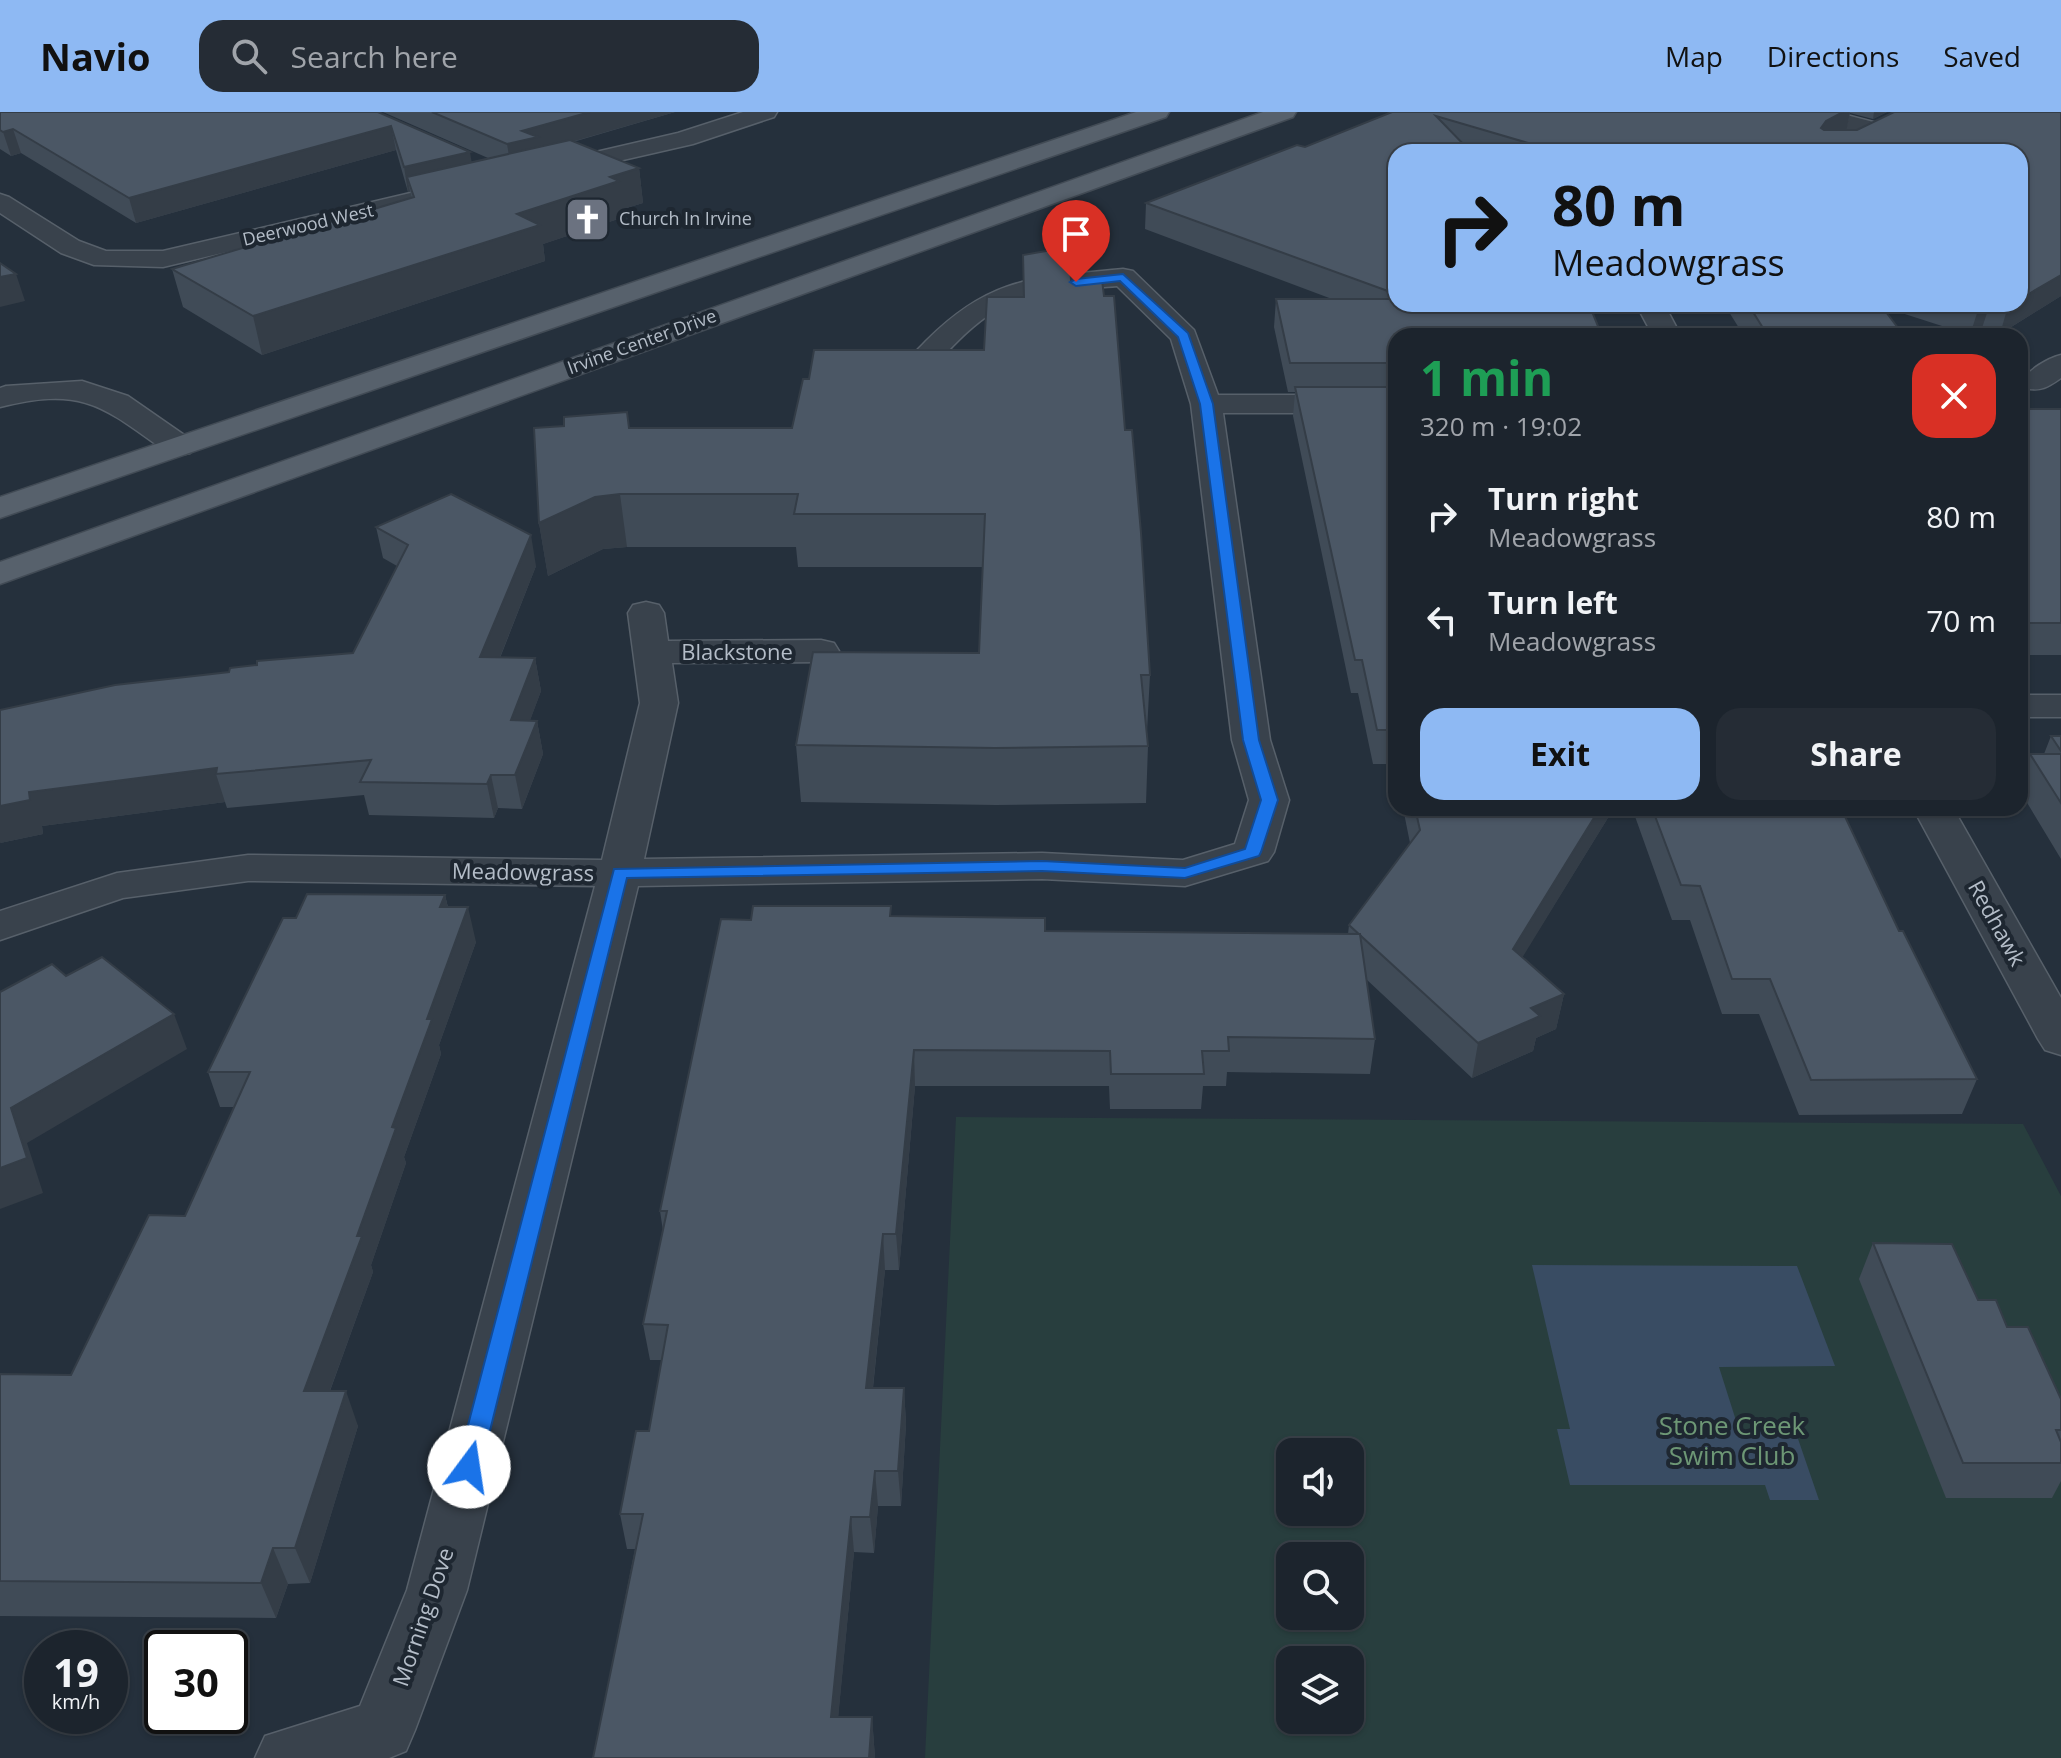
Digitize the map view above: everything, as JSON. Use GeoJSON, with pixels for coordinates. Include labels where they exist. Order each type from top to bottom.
{"type":"FeatureCollection","features":[{"type":"Feature","properties":{"kind":"main road"},"geometry":{"type":"LineString","coordinates":[[0,508],[1158,112]]}},
{"type":"Feature","properties":{"kind":"main road","name":"Irvine Center Drive"},"geometry":{"type":"LineString","coordinates":[[0,574],[1285,112]]}},
{"type":"Feature","properties":{"kind":"street"},"geometry":{"type":"LineString","coordinates":[[522,176],[685,139],[766,112]]}},
{"type":"Feature","properties":{"kind":"street"},"geometry":{"type":"LineString","coordinates":[[1808,112],[1877,130]]}},
{"type":"Feature","properties":{"kind":"street"},"geometry":{"type":"LineString","coordinates":[[1848,144],[1900,118]]}},
{"type":"Feature","properties":{"kind":"street","name":"Deerwood West"},"geometry":{"type":"LineString","coordinates":[[0,202],[70,247],[103,259],[163,259],[447,193]]}},
{"type":"Feature","properties":{"kind":"street","name":"Meadowgrass"},"geometry":{"type":"LineString","coordinates":[[0,926],[117,886],[248,868],[620,873],[1042,866],[1185,873],[1253,852],[1269,800],[1251,740],[1206,404],[1184,336],[1123,277],[1017,290],[970,315],[907,377]]}},
{"type":"Feature","properties":{"kind":"street"},"geometry":{"type":"LineString","coordinates":[[2036,382],[2061,364]]}},
{"type":"Feature","properties":{"kind":"street"},"geometry":{"type":"LineString","coordinates":[[0,398],[17,392],[82,390],[117,402],[179,446]]}},
{"type":"Feature","properties":{"kind":"street"},"geometry":{"type":"LineString","coordinates":[[1206,404],[1388,404]]}},
{"type":"Feature","properties":{"kind":"street","name":"Morning Dove"},"geometry":{"type":"LineString","coordinates":[[288,1758],[383,1730],[437,1590],[620,873],[659,703],[650,632]]}},
{"type":"Feature","properties":{"kind":"street","name":"Blackstone"},"geometry":{"type":"LineString","coordinates":[[650,632],[821,651]]}},
{"type":"Feature","properties":{"kind":"street"},"geometry":{"type":"LineString","coordinates":[[2028,706],[2061,706]]}},
{"type":"Feature","properties":{"kind":"street","name":"Redhawk"},"geometry":{"type":"LineString","coordinates":[[1937,816],[2061,1039]]}},
{"type":"Feature","properties":{"kind":"green space","name":"Stone Creek Swim Club"},"geometry":{"type":"Polygon","coordinates":[[[956,1117],[2023,1124],[2061,1196],[2061,1758],[925,1758],[956,1117]]]}},
{"type":"Feature","properties":{"kind":"water"},"geometry":{"type":"Polygon","coordinates":[[[1532,1265],[1797,1266],[1835,1366],[1719,1367],[1739,1430],[1795,1430],[1819,1500],[1770,1500],[1765,1485],[1570,1485],[1557,1429],[1570,1429],[1532,1265]]]}},
{"type":"Feature","properties":{"kind":"building"},"geometry":{"type":"Polygon","coordinates":[[[0,112],[378,112],[470,152],[404,167],[391,126],[129,198],[13,129],[0,130],[0,112]]]}},
{"type":"Feature","properties":{"kind":"building"},"geometry":{"type":"Polygon","coordinates":[[[432,112],[590,112],[522,131],[538,137],[507,144],[432,112]]]}},
{"type":"Feature","properties":{"kind":"building"},"geometry":{"type":"Polygon","coordinates":[[[1392,112],[1843,112],[1826,121],[1821,128],[1857,130],[1894,112],[2061,112],[2061,275],[2028,294],[2028,144],[1532,144],[1436,116],[1463,144],[1388,144],[1388,291],[1146,203],[1297,145],[1305,147],[1392,112]]]}},
{"type":"Feature","properties":{"kind":"building"},"geometry":{"type":"Polygon","coordinates":[[[570,140],[639,168],[610,177],[619,181],[517,214],[540,225],[253,316],[172,269],[414,197],[407,177],[570,140]]]}},
{"type":"Feature","properties":{"kind":"building"},"geometry":{"type":"Polygon","coordinates":[[[1069,247],[1071,280],[1102,280],[1104,296],[1114,296],[1125,430],[1132,430],[1141,533],[1150,675],[1141,675],[1148,746],[995,748],[796,745],[813,652],[979,653],[985,514],[794,514],[798,494],[620,494],[595,497],[539,523],[534,428],[564,426],[564,417],[627,412],[629,428],[792,428],[803,379],[809,379],[814,350],[984,350],[987,297],[1024,297],[1023,255],[1069,247]]]}},
{"type":"Feature","properties":{"kind":"building"},"geometry":{"type":"Polygon","coordinates":[[[0,263],[16,274],[0,277],[0,263]]]}},
{"type":"Feature","properties":{"kind":"building"},"geometry":{"type":"Polygon","coordinates":[[[1276,299],[1388,299],[1388,312],[1592,312],[1599,328],[1388,328],[1388,363],[1290,363],[1276,299]]]}},
{"type":"Feature","properties":{"kind":"building"},"geometry":{"type":"Polygon","coordinates":[[[1753,312],[1886,312],[1898,328],[1763,328],[1753,312]]]}},
{"type":"Feature","properties":{"kind":"building"},"geometry":{"type":"Polygon","coordinates":[[[1295,387],[1388,387],[1388,730],[1377,730],[1362,660],[1355,660],[1295,387]]]}},
{"type":"Feature","properties":{"kind":"building"},"geometry":{"type":"Polygon","coordinates":[[[2028,409],[2061,409],[2061,623],[2028,623],[2028,409]]]}},
{"type":"Feature","properties":{"kind":"building"},"geometry":{"type":"Polygon","coordinates":[[[451,494],[531,535],[480,657],[535,658],[511,720],[537,721],[515,775],[491,775],[487,784],[360,782],[371,760],[216,774],[217,768],[29,792],[30,800],[0,806],[0,710],[115,685],[229,672],[230,668],[257,665],[257,661],[353,653],[408,545],[376,527],[451,494]]]}},
{"type":"Feature","properties":{"kind":"building"},"geometry":{"type":"Polygon","coordinates":[[[2051,736],[2061,736],[2061,751],[2051,736]]]}},
{"type":"Feature","properties":{"kind":"building"},"geometry":{"type":"Polygon","coordinates":[[[2030,754],[2061,754],[2061,803],[2030,754]]]}},
{"type":"Feature","properties":{"kind":"building"},"geometry":{"type":"Polygon","coordinates":[[[1417,816],[1595,816],[1513,949],[1564,994],[1531,1008],[1540,1016],[1478,1043],[1349,925],[1420,830],[1417,816]]]}},
{"type":"Feature","properties":{"kind":"building"},"geometry":{"type":"Polygon","coordinates":[[[1655,816],[1845,816],[1899,931],[1903,931],[1977,1079],[1811,1080],[1770,979],[1732,979],[1700,886],[1681,885],[1655,816]]]}},
{"type":"Feature","properties":{"kind":"building"},"geometry":{"type":"Polygon","coordinates":[[[307,894],[445,895],[440,907],[468,907],[427,1019],[432,1019],[392,1127],[396,1128],[357,1236],[362,1236],[304,1391],[346,1391],[295,1548],[273,1548],[261,1583],[0,1581],[0,1374],[71,1375],[149,1215],[185,1216],[250,1072],[208,1072],[283,918],[296,918],[307,894]]]}},
{"type":"Feature","properties":{"kind":"building"},"geometry":{"type":"Polygon","coordinates":[[[753,906],[891,906],[890,916],[1045,918],[1045,931],[1360,934],[1375,1039],[1228,1037],[1229,1051],[1202,1051],[1204,1074],[1111,1074],[1110,1051],[914,1050],[896,1234],[883,1234],[866,1388],[904,1388],[898,1471],[875,1471],[870,1517],[851,1517],[831,1717],[872,1717],[869,1758],[593,1758],[643,1514],[620,1514],[636,1431],[649,1431],[668,1325],[643,1324],[667,1211],[660,1211],[721,919],[751,920],[753,906]]]}},
{"type":"Feature","properties":{"kind":"building"},"geometry":{"type":"Polygon","coordinates":[[[102,957],[174,1014],[11,1108],[27,1158],[0,1168],[0,992],[52,964],[66,976],[102,957]]]}},
{"type":"Feature","properties":{"kind":"building"},"geometry":{"type":"Polygon","coordinates":[[[1873,1243],[1952,1244],[1978,1300],[1996,1300],[2007,1327],[2028,1327],[2061,1399],[2061,1430],[2056,1430],[2061,1442],[2061,1463],[1963,1463],[1873,1243]]]}},
{"type":"Feature","properties":{"kind":"place","name":"Church In Irvine"},"geometry":{"type":"Point","coordinates":[588,219]}},
{"type":"Feature","properties":{"kind":"route"},"geometry":{"type":"LineString","coordinates":[[469,1467],[620,873],[1042,866],[1185,873],[1253,852],[1269,800],[1251,740],[1206,404],[1184,336],[1123,277],[1076,282]]}}]}
